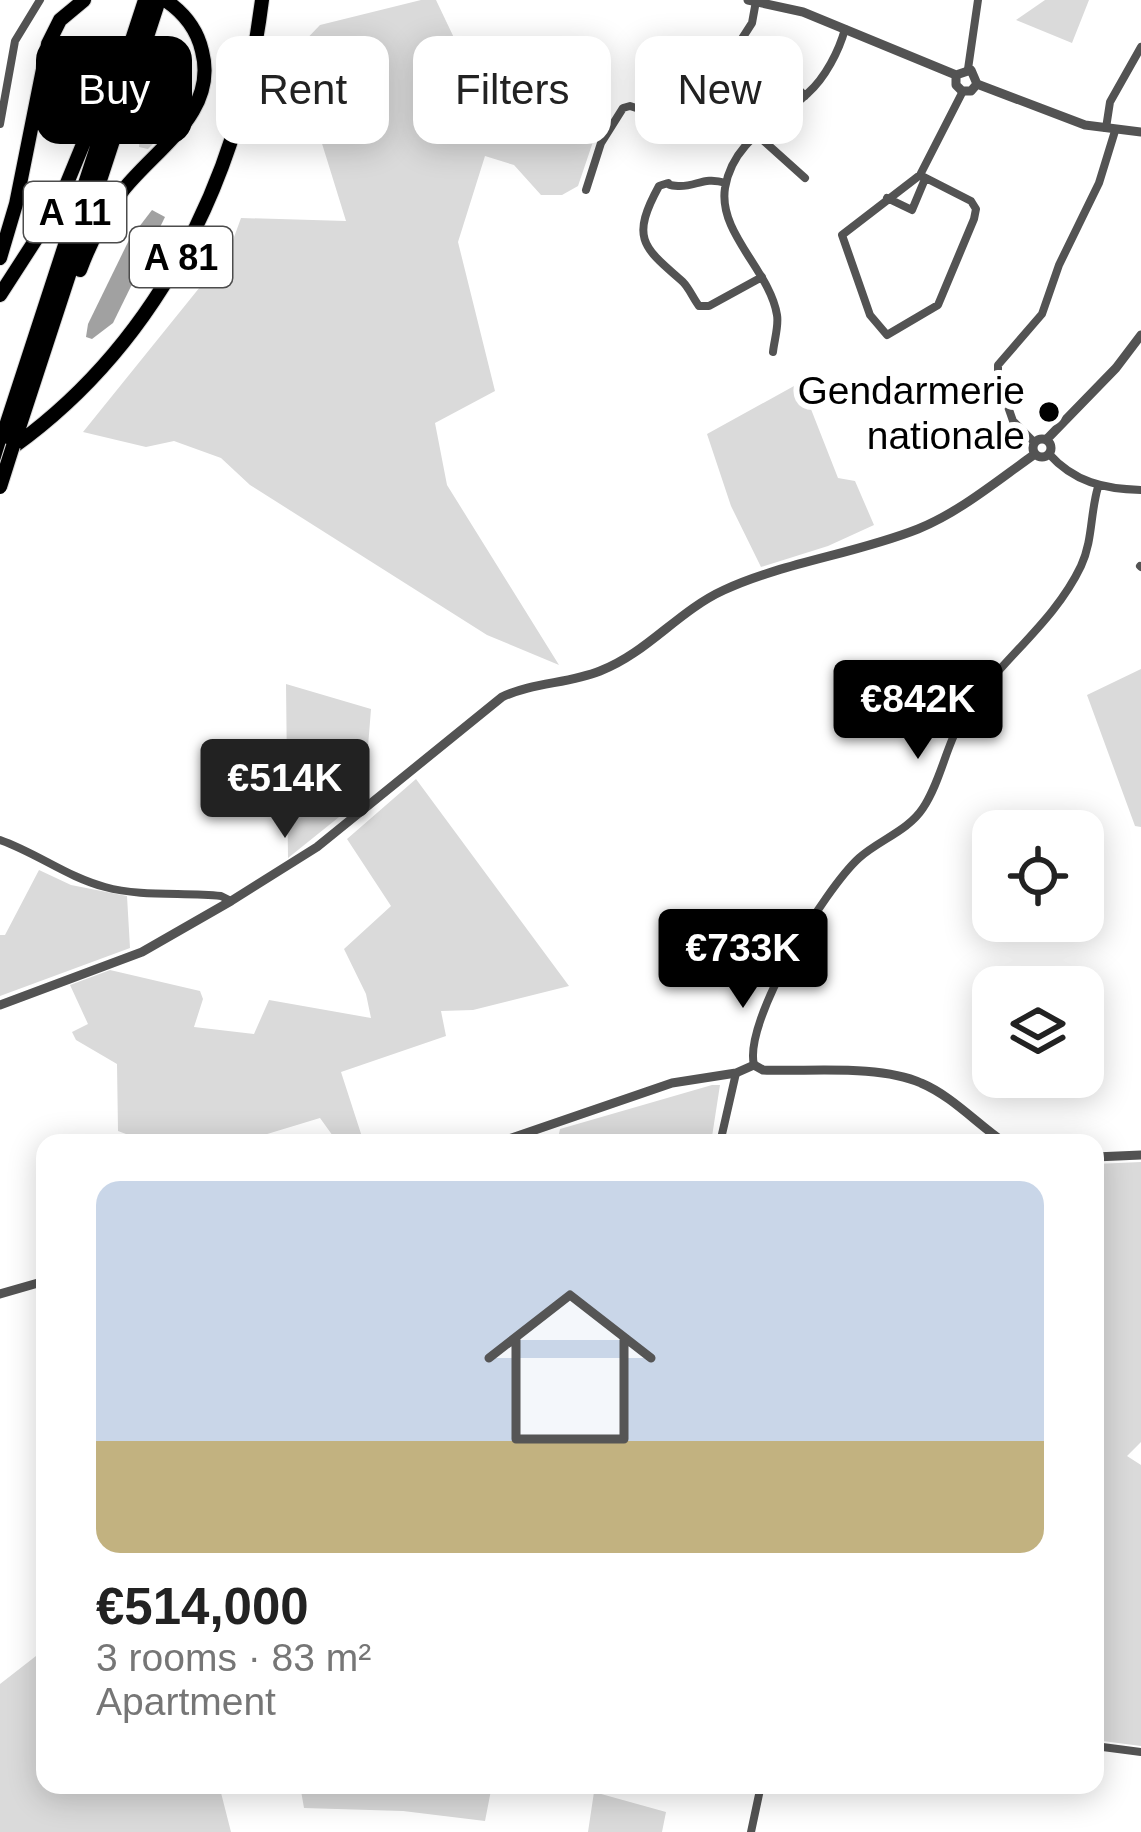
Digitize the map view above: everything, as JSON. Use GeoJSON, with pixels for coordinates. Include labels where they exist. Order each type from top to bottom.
{"type":"FeatureCollection","features":[{"type":"Feature","properties":{"kind":"highway"},"geometry":{"type":"LineString","coordinates":[[0,258],[16,204],[48,44],[60,20],[84,0]]}},
{"type":"Feature","properties":{"kind":"highway"},"geometry":{"type":"LineString","coordinates":[[0,295],[58,206],[141,0]]}},
{"type":"Feature","properties":{"kind":"highway","name":"A 11"},"geometry":{"type":"LineString","coordinates":[[0,487],[13,426],[141,0]]}},
{"type":"Feature","properties":{"kind":"highway","name":"A 81"},"geometry":{"type":"LineString","coordinates":[[0,456],[66,405],[102,367],[176,267],[232,142],[262,0]]}},
{"type":"Feature","properties":{"kind":"highway"},"geometry":{"type":"LineString","coordinates":[[44,353],[56,337],[87,250],[110,208],[185,124],[201,94],[205,73],[195,32],[167,3]]}},
{"type":"Feature","properties":{"kind":"highway","name":"A 11"},"geometry":{"type":"LineString","coordinates":[[0,444],[13,426],[44,353],[167,3]]}},
{"type":"Feature","properties":{"kind":"street"},"geometry":{"type":"LineString","coordinates":[[0,124],[15,41],[40,0]]}},
{"type":"Feature","properties":{"kind":"street"},"geometry":{"type":"LineString","coordinates":[[968,69],[978,0]]}},
{"type":"Feature","properties":{"kind":"street"},"geometry":{"type":"LineString","coordinates":[[586,190],[601,143],[623,108],[631,106],[677,121],[692,116],[752,23],[752,1],[803,12],[956,75],[968,69]]}},
{"type":"Feature","properties":{"kind":"street"},"geometry":{"type":"LineString","coordinates":[[805,96],[834,55],[844,29]]}},
{"type":"Feature","properties":{"kind":"street"},"geometry":{"type":"LineString","coordinates":[[1141,47],[1110,102],[1100,183],[1059,265],[1042,314],[998,365],[1013,421],[1039,445],[1051,446],[1048,454],[1098,487],[1141,490]]}},
{"type":"Feature","properties":{"kind":"street"},"geometry":{"type":"LineString","coordinates":[[963,91],[977,84],[976,74],[968,69]]}},
{"type":"Feature","properties":{"kind":"street"},"geometry":{"type":"LineString","coordinates":[[956,75],[956,84],[963,91]]}},
{"type":"Feature","properties":{"kind":"street"},"geometry":{"type":"LineString","coordinates":[[977,84],[1062,118],[1141,132]]}},
{"type":"Feature","properties":{"kind":"street"},"geometry":{"type":"LineString","coordinates":[[887,198],[912,210],[922,177],[963,91]]}},
{"type":"Feature","properties":{"kind":"street"},"geometry":{"type":"LineString","coordinates":[[748,144],[726,182],[728,218],[762,277],[777,316],[773,352]]}},
{"type":"Feature","properties":{"kind":"street"},"geometry":{"type":"LineString","coordinates":[[766,144],[805,178]]}},
{"type":"Feature","properties":{"kind":"street"},"geometry":{"type":"LineString","coordinates":[[922,177],[970,201],[976,209],[974,219],[938,305],[886,335],[870,315],[841,239],[844,230],[922,177]]}},
{"type":"Feature","properties":{"kind":"street"},"geometry":{"type":"LineString","coordinates":[[726,182],[709,178],[682,186],[659,186],[642,227],[644,238],[659,265],[686,285],[699,306],[709,306],[762,277]]}},
{"type":"Feature","properties":{"kind":"street"},"geometry":{"type":"LineString","coordinates":[[0,1005],[142,952],[231,901],[317,847],[502,697],[603,670],[734,586],[926,525],[1039,445],[1116,368],[1141,335]]}},
{"type":"Feature","properties":{"kind":"street"},"geometry":{"type":"LineString","coordinates":[[991,1134],[916,1080],[895,1075],[763,1070],[754,1065],[752,1057],[785,962],[855,862],[911,823],[924,807],[947,747],[970,706],[1073,581],[1093,535],[1098,487]]}},
{"type":"Feature","properties":{"kind":"street"},"geometry":{"type":"LineString","coordinates":[[0,840],[25,849],[65,874],[110,889],[221,896],[231,901]]}},
{"type":"Feature","properties":{"kind":"street"},"geometry":{"type":"LineString","coordinates":[[523,1134],[672,1083],[736,1073],[754,1065]]}},
{"type":"Feature","properties":{"kind":"street"},"geometry":{"type":"LineString","coordinates":[[722,1134],[736,1073]]}},
{"type":"Feature","properties":{"kind":"street"},"geometry":{"type":"LineString","coordinates":[[1104,1157],[1141,1155]]}},
{"type":"Feature","properties":{"kind":"street"},"geometry":{"type":"LineString","coordinates":[[0,1294],[36,1284]]}},
{"type":"Feature","properties":{"kind":"street"},"geometry":{"type":"LineString","coordinates":[[1104,1747],[1141,1752]]}},
{"type":"Feature","properties":{"kind":"street"},"geometry":{"type":"LineString","coordinates":[[751,1832],[759,1794]]}},
{"type":"Feature","properties":{"kind":"shaded area"},"geometry":{"type":"Polygon","coordinates":[[[436,0],[453,36],[413,36],[413,144],[592,144],[578,186],[562,195],[541,195],[514,165],[485,156],[458,242],[495,391],[435,423],[447,485],[559,665],[487,635],[250,485],[221,458],[174,441],[146,447],[83,432],[229,251],[241,218],[346,221],[322,144],[389,144],[389,36],[309,36],[320,25],[436,0]]]}},
{"type":"Feature","properties":{"kind":"shaded area"},"geometry":{"type":"Polygon","coordinates":[[[1045,0],[1089,0],[1072,43],[1016,20],[1045,0]]]}},
{"type":"Feature","properties":{"kind":"shaded area"},"geometry":{"type":"Polygon","coordinates":[[[152,210],[165,217],[113,323],[92,339],[86,337],[129,240],[152,210]]]}},
{"type":"Feature","properties":{"kind":"shaded area"},"geometry":{"type":"Polygon","coordinates":[[[794,386],[807,399],[838,478],[855,481],[874,525],[828,546],[761,567],[731,506],[707,434],[794,386]]]}},
{"type":"Feature","properties":{"kind":"shaded area"},"geometry":{"type":"Polygon","coordinates":[[[1141,669],[1141,827],[1135,826],[1087,695],[1141,669]]]}},
{"type":"Feature","properties":{"kind":"shaded area"},"geometry":{"type":"Polygon","coordinates":[[[286,684],[371,709],[364,797],[288,858],[286,684]]]}},
{"type":"Feature","properties":{"kind":"shaded area"},"geometry":{"type":"Polygon","coordinates":[[[416,779],[569,986],[473,1010],[441,1011],[446,1036],[341,1072],[361,1134],[332,1134],[320,1118],[267,1134],[118,1131],[117,1064],[76,1040],[72,1032],[88,1024],[70,985],[110,970],[200,991],[203,999],[194,1027],[254,1034],[269,1000],[371,1018],[366,994],[344,949],[391,906],[347,839],[416,779]]]}},
{"type":"Feature","properties":{"kind":"shaded area"},"geometry":{"type":"Polygon","coordinates":[[[39,870],[71,885],[127,896],[130,948],[0,996],[0,935],[5,935],[39,870]]]}},
{"type":"Feature","properties":{"kind":"shaded area"},"geometry":{"type":"Polygon","coordinates":[[[720,1085],[712,1134],[559,1134],[560,1129],[720,1085]]]}},
{"type":"Feature","properties":{"kind":"shaded area"},"geometry":{"type":"Polygon","coordinates":[[[1141,1162],[1141,1442],[1127,1456],[1141,1465],[1141,1746],[1104,1741],[1104,1164],[1141,1162]]]}},
{"type":"Feature","properties":{"kind":"shaded area"},"geometry":{"type":"Polygon","coordinates":[[[36,1656],[36,1794],[221,1794],[231,1832],[0,1832],[0,1684],[36,1656]]]}},
{"type":"Feature","properties":{"kind":"shaded area"},"geometry":{"type":"Polygon","coordinates":[[[302,1794],[490,1794],[485,1821],[403,1811],[304,1808],[302,1794]]]}},
{"type":"Feature","properties":{"kind":"shaded area"},"geometry":{"type":"Polygon","coordinates":[[[594,1794],[666,1812],[662,1832],[588,1832],[594,1794]]]}},
{"type":"Feature","properties":{"kind":"place","name":"Gendarmerie nationale"},"geometry":{"type":"Point","coordinates":[1049,412]}}]}
